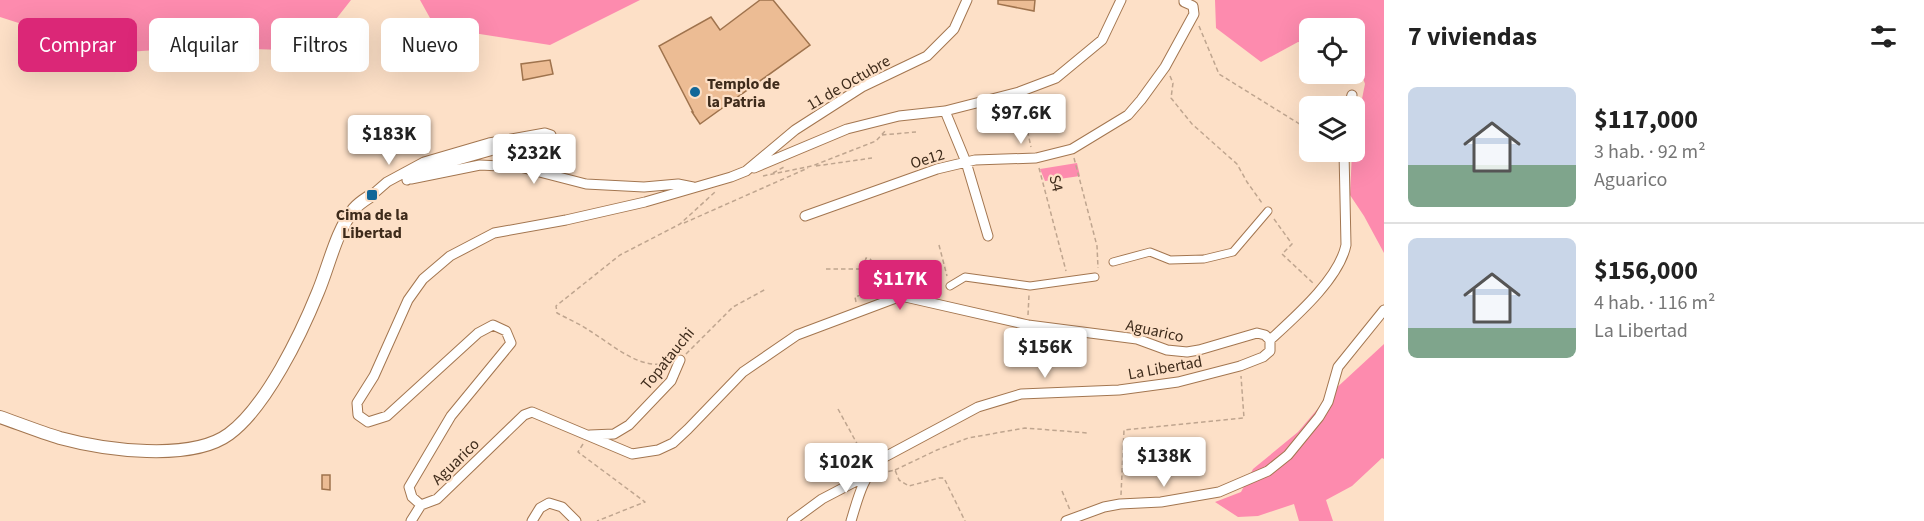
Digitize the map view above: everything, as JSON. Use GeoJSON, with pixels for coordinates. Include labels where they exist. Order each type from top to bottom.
{"type":"FeatureCollection","features":[{"type":"Feature","properties":{"kind":"street","name":"11 de Octubre"},"geometry":{"type":"LineString","coordinates":[[695,188],[746,171],[814,117],[862,87],[927,56],[954,29],[967,0]]}},
{"type":"Feature","properties":{"kind":"street"},"geometry":{"type":"LineString","coordinates":[[746,171],[848,129],[899,116],[945,111],[1019,92],[1056,78],[1102,40],[1120,0]]}},
{"type":"Feature","properties":{"kind":"street"},"geometry":{"type":"LineString","coordinates":[[1184,0],[1193,6],[1194,14]]}},
{"type":"Feature","properties":{"kind":"street","name":"Oe12"},"geometry":{"type":"LineString","coordinates":[[805,216],[966,162],[1036,158],[1072,149],[1128,115],[1142,100],[1166,67],[1194,14]]}},
{"type":"Feature","properties":{"kind":"street"},"geometry":{"type":"LineString","coordinates":[[945,111],[966,162],[988,236]]}},
{"type":"Feature","properties":{"kind":"street"},"geometry":{"type":"LineString","coordinates":[[0,417],[61,438],[98,445],[140,450],[177,451],[195,449],[212,443],[229,434],[250,412],[274,380],[314,303],[333,250],[355,208],[387,182],[424,162],[489,143],[545,133],[551,135],[549,140],[504,147],[423,170],[407,180]]}},
{"type":"Feature","properties":{"kind":"street","name":"La Libertad"},"geometry":{"type":"LineString","coordinates":[[792,521],[822,499],[868,472],[881,459],[978,407],[1021,394],[1131,388],[1178,382],[1240,366],[1269,354],[1270,340],[1321,288],[1339,266],[1346,245],[1344,162]]}},
{"type":"Feature","properties":{"kind":"street"},"geometry":{"type":"LineString","coordinates":[[372,195],[399,181],[480,165],[520,167],[586,184],[644,187],[678,184],[695,188]]}},
{"type":"Feature","properties":{"kind":"street","name":"Aguarico"},"geometry":{"type":"LineString","coordinates":[[695,188],[577,218],[494,233],[450,256],[423,279],[408,300],[374,376],[357,403],[358,415],[368,422],[387,416],[478,333],[493,326],[506,331],[511,343],[452,417],[409,487],[412,497],[421,505],[437,499],[524,415],[532,412],[632,454],[658,450],[673,443],[743,372],[797,335],[901,296],[1028,325],[1137,339],[1167,350],[1188,352],[1257,333],[1265,335],[1270,340]]}},
{"type":"Feature","properties":{"kind":"street"},"geometry":{"type":"LineString","coordinates":[[1113,261],[1150,252],[1170,260],[1204,260],[1233,252],[1268,211]]}},
{"type":"Feature","properties":{"kind":"street"},"geometry":{"type":"LineString","coordinates":[[950,286],[965,278],[1030,286],[1095,277]]}},
{"type":"Feature","properties":{"kind":"street"},"geometry":{"type":"LineString","coordinates":[[1070,520],[1104,507],[1161,502],[1219,492],[1268,471],[1288,455],[1319,417],[1328,402],[1338,367],[1384,310]]}},
{"type":"Feature","properties":{"kind":"street","name":"Topatauchi"},"geometry":{"type":"LineString","coordinates":[[588,436],[614,434],[629,425],[670,381],[680,360]]}},
{"type":"Feature","properties":{"kind":"street"},"geometry":{"type":"LineString","coordinates":[[850,521],[868,472]]}},
{"type":"Feature","properties":{"kind":"street"},"geometry":{"type":"LineString","coordinates":[[532,521],[540,508],[549,503],[562,507],[576,521]]}},
{"type":"Feature","properties":{"kind":"street"},"geometry":{"type":"LineString","coordinates":[[411,521],[421,505]]}},
{"type":"Feature","properties":{"kind":"path"},"geometry":{"type":"LineString","coordinates":[[1194,14],[1219,74],[1299,124]]}},
{"type":"Feature","properties":{"kind":"path"},"geometry":{"type":"LineString","coordinates":[[1166,67],[1173,83],[1171,98],[1192,124],[1237,164],[1247,182],[1292,244],[1282,254],[1321,288]]}},
{"type":"Feature","properties":{"kind":"path","name":"S4"},"geometry":{"type":"LineString","coordinates":[[1019,92],[1068,281]]}},
{"type":"Feature","properties":{"kind":"path"},"geometry":{"type":"LineString","coordinates":[[680,360],[655,366],[636,360],[588,329],[557,314],[556,306],[620,255],[680,224],[812,166],[876,141],[899,116]]}},
{"type":"Feature","properties":{"kind":"path"},"geometry":{"type":"LineString","coordinates":[[882,135],[916,132]]}},
{"type":"Feature","properties":{"kind":"path"},"geometry":{"type":"LineString","coordinates":[[1072,149],[1097,246],[1098,268],[1095,277]]}},
{"type":"Feature","properties":{"kind":"path"},"geometry":{"type":"LineString","coordinates":[[760,176],[872,158]]}},
{"type":"Feature","properties":{"kind":"path"},"geometry":{"type":"LineString","coordinates":[[680,224],[714,193]]}},
{"type":"Feature","properties":{"kind":"path"},"geometry":{"type":"LineString","coordinates":[[939,245],[950,286]]}},
{"type":"Feature","properties":{"kind":"path"},"geometry":{"type":"LineString","coordinates":[[826,269],[863,269],[866,258],[870,259],[877,267],[863,294]]}},
{"type":"Feature","properties":{"kind":"path"},"geometry":{"type":"LineString","coordinates":[[1028,325],[1030,286]]}},
{"type":"Feature","properties":{"kind":"path","name":"Topatauchi"},"geometry":{"type":"LineString","coordinates":[[680,360],[733,307],[766,289]]}},
{"type":"Feature","properties":{"kind":"path"},"geometry":{"type":"LineString","coordinates":[[1120,504],[1124,430],[1245,418],[1240,366]]}},
{"type":"Feature","properties":{"kind":"path"},"geometry":{"type":"LineString","coordinates":[[838,409],[868,472],[894,470],[968,438],[1025,428],[1088,433]]}},
{"type":"Feature","properties":{"kind":"path"},"geometry":{"type":"LineString","coordinates":[[588,436],[578,452],[645,502],[597,521]]}},
{"type":"Feature","properties":{"kind":"path"},"geometry":{"type":"LineString","coordinates":[[894,470],[899,480],[909,486],[944,478],[965,521]]}},
{"type":"Feature","properties":{"kind":"path"},"geometry":{"type":"LineString","coordinates":[[1062,491],[1070,520]]}},
{"type":"Feature","properties":{"kind":"shaded area"},"geometry":{"type":"Polygon","coordinates":[[[0,0],[351,0],[337,18],[271,18],[271,50],[259,49],[259,18],[149,18],[149,51],[137,51],[137,18],[18,18],[18,23],[0,17],[0,0]]]}},
{"type":"Feature","properties":{"kind":"shaded area"},"geometry":{"type":"Polygon","coordinates":[[[420,0],[640,0],[550,45],[479,34],[479,18],[430,18],[420,0]]]}},
{"type":"Feature","properties":{"kind":"shaded area"},"geometry":{"type":"Polygon","coordinates":[[[1215,0],[1384,0],[1384,253],[1350,195],[1352,162],[1365,162],[1365,96],[1363,96],[1365,84],[1365,18],[1299,18],[1299,42],[1261,62],[1216,28],[1215,0]]]}},
{"type":"Feature","properties":{"kind":"shaded area"},"geometry":{"type":"Polygon","coordinates":[[[1077,163],[1080,176],[1045,181],[1040,169],[1077,163]]]}},
{"type":"Feature","properties":{"kind":"shaded area"},"geometry":{"type":"Polygon","coordinates":[[[1384,344],[1384,459],[1382,458],[1352,486],[1326,500],[1333,521],[1299,521],[1294,504],[1258,516],[1238,517],[1215,502],[1241,492],[1253,469],[1298,432],[1332,392],[1384,344]]]}},
{"type":"Feature","properties":{"kind":"building"},"geometry":{"type":"Polygon","coordinates":[[[760,0],[773,0],[810,45],[700,124],[659,46],[711,17],[720,30],[760,0]]]}},
{"type":"Feature","properties":{"kind":"building"},"geometry":{"type":"Polygon","coordinates":[[[998,0],[1035,0],[1034,11],[998,4],[998,0]]]}},
{"type":"Feature","properties":{"kind":"building"},"geometry":{"type":"Polygon","coordinates":[[[550,60],[553,74],[523,80],[521,64],[550,60]]]}},
{"type":"Feature","properties":{"kind":"building"},"geometry":{"type":"Polygon","coordinates":[[[322,475],[330,475],[330,490],[322,489],[322,475]]]}},
{"type":"Feature","properties":{"kind":"place","name":"Templo de la Patria"},"geometry":{"type":"Point","coordinates":[695,92]}},
{"type":"Feature","properties":{"kind":"place","name":"Cima de la Libertad"},"geometry":{"type":"Point","coordinates":[372,195]}}]}
